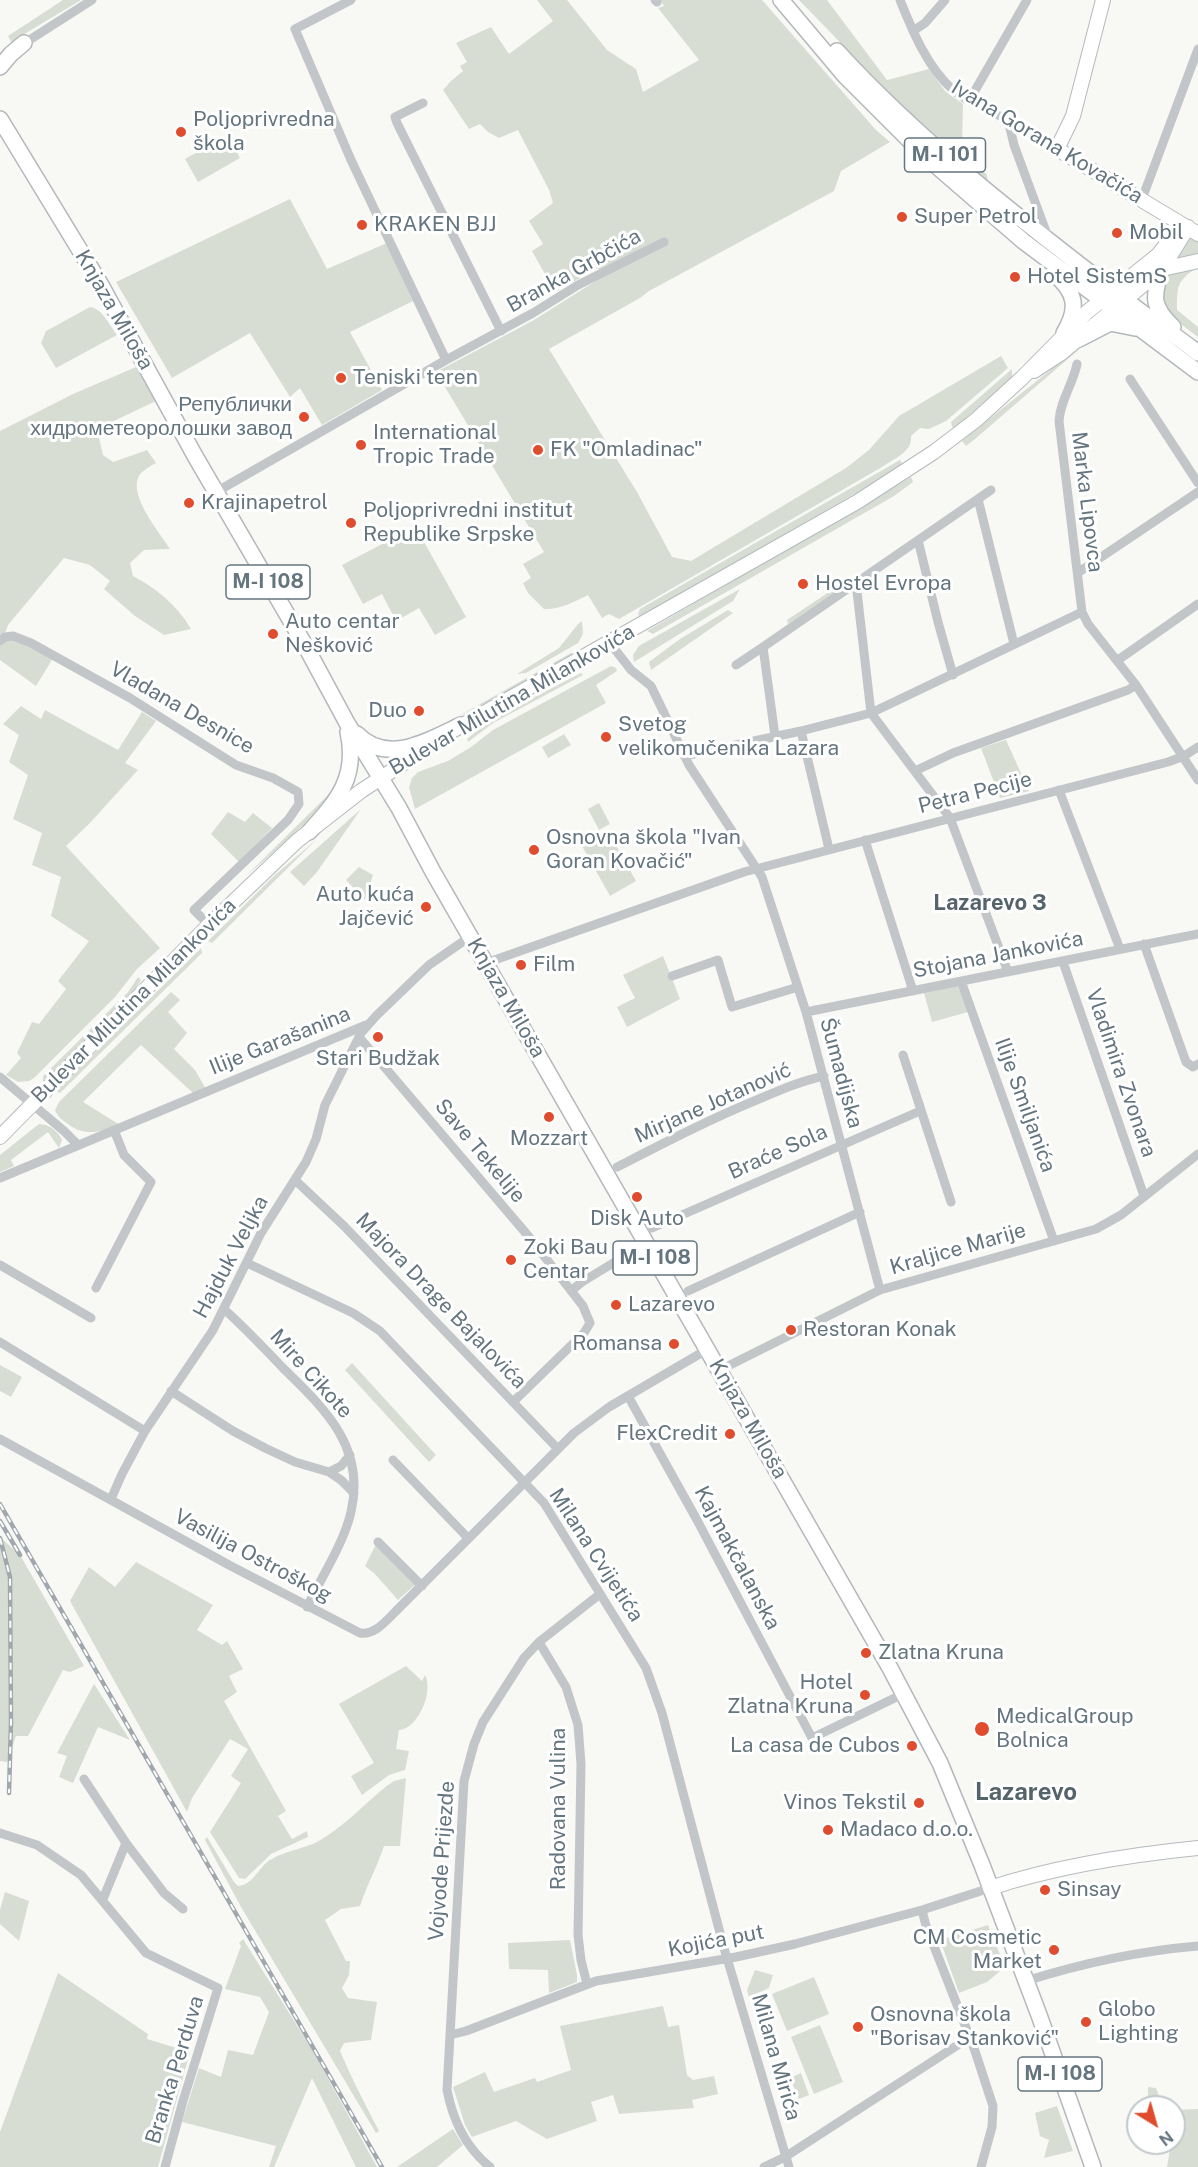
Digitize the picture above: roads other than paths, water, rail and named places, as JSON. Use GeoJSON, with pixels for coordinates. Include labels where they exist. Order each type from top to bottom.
{"type":"FeatureCollection","features":[{"type":"Feature","properties":{"kind":"main road","name":"M-I 101"},"geometry":{"type":"LineString","coordinates":[[781,0],[845,76],[908,139],[1023,241],[1195,351]]}},
{"type":"Feature","properties":{"kind":"main road","name":"M-I 101"},"geometry":{"type":"LineString","coordinates":[[794,0],[850,65],[897,113],[986,191],[1050,240],[1143,332],[1198,372]]}},
{"type":"Feature","properties":{"kind":"main road"},"geometry":{"type":"LineString","coordinates":[[0,67],[24,43]]}},
{"type":"Feature","properties":{"kind":"main road","name":"Knjaza Miloša"},"geometry":{"type":"LineString","coordinates":[[1,120],[100,285],[303,641],[347,723],[399,808],[433,872],[708,1349],[903,1694],[939,1763],[990,1888]]}},
{"type":"Feature","properties":{"kind":"main road"},"geometry":{"type":"LineString","coordinates":[[1023,241],[1038,261],[1063,281],[1070,291],[1073,303],[1072,336],[1110,323],[1130,326],[1143,332]]}},
{"type":"Feature","properties":{"kind":"main road"},"geometry":{"type":"LineString","coordinates":[[1162,269],[1156,289],[1155,304],[1162,317],[1195,351]]}},
{"type":"Feature","properties":{"kind":"main road"},"geometry":{"type":"LineString","coordinates":[[347,723],[363,741],[386,750],[407,748],[461,725]]}},
{"type":"Feature","properties":{"kind":"main road"},"geometry":{"type":"LineString","coordinates":[[309,832],[339,797],[347,779],[351,755],[347,723]]}},
{"type":"Feature","properties":{"kind":"main road","name":"M-I 108"},"geometry":{"type":"LineString","coordinates":[[990,1888],[1093,2167]]}},
{"type":"Feature","properties":{"kind":"street"},"geometry":{"type":"LineString","coordinates":[[0,58],[92,0]]}},
{"type":"Feature","properties":{"kind":"street"},"geometry":{"type":"LineString","coordinates":[[351,0],[295,29],[351,160],[446,360]]}},
{"type":"Feature","properties":{"kind":"street","name":"Ivana Gorana Kovačića"},"geometry":{"type":"LineString","coordinates":[[900,0],[913,31],[937,73],[952,89],[1192,229]]}},
{"type":"Feature","properties":{"kind":"street"},"geometry":{"type":"LineString","coordinates":[[913,31],[925,23],[945,0]]}},
{"type":"Feature","properties":{"kind":"street"},"geometry":{"type":"LineString","coordinates":[[969,101],[1027,0]]}},
{"type":"Feature","properties":{"kind":"street"},"geometry":{"type":"LineString","coordinates":[[1057,149],[1073,116],[1103,0]]}},
{"type":"Feature","properties":{"kind":"street"},"geometry":{"type":"LineString","coordinates":[[1142,199],[1198,49]]}},
{"type":"Feature","properties":{"kind":"street","name":"Branka Grbčića"},"geometry":{"type":"LineString","coordinates":[[423,103],[395,117],[397,123],[501,331]]}},
{"type":"Feature","properties":{"kind":"street"},"geometry":{"type":"LineString","coordinates":[[1008,120],[1014,145],[1042,225],[1050,240]]}},
{"type":"Feature","properties":{"kind":"street"},"geometry":{"type":"LineString","coordinates":[[1162,269],[1192,229]]}},
{"type":"Feature","properties":{"kind":"street"},"geometry":{"type":"LineString","coordinates":[[1113,300],[1169,242],[1192,229]]}},
{"type":"Feature","properties":{"kind":"street","name":"Branka Grbčića"},"geometry":{"type":"LineString","coordinates":[[216,492],[578,285],[664,242]]}},
{"type":"Feature","properties":{"kind":"street"},"geometry":{"type":"LineString","coordinates":[[1113,300],[1162,269],[1198,261]]}},
{"type":"Feature","properties":{"kind":"street","name":"Bulevar Milutina Milankovića"},"geometry":{"type":"LineString","coordinates":[[0,1137],[209,925],[335,809],[461,725],[610,643],[887,484],[956,436],[1113,300]]}},
{"type":"Feature","properties":{"kind":"street","name":"Marka Lipovca"},"geometry":{"type":"LineString","coordinates":[[1077,364],[1060,409],[1059,421],[1082,612],[1088,624],[1136,686],[1198,780]]}},
{"type":"Feature","properties":{"kind":"street"},"geometry":{"type":"LineString","coordinates":[[1130,379],[1198,483]]}},
{"type":"Feature","properties":{"kind":"street"},"geometry":{"type":"LineString","coordinates":[[736,666],[992,489]]}},
{"type":"Feature","properties":{"kind":"street"},"geometry":{"type":"LineString","coordinates":[[1078,572],[1198,492]]}},
{"type":"Feature","properties":{"kind":"street"},"geometry":{"type":"LineString","coordinates":[[978,499],[1014,644]]}},
{"type":"Feature","properties":{"kind":"street"},"geometry":{"type":"LineString","coordinates":[[918,540],[953,675]]}},
{"type":"Feature","properties":{"kind":"street"},"geometry":{"type":"LineString","coordinates":[[856,583],[871,713],[950,818],[1008,972]]}},
{"type":"Feature","properties":{"kind":"street"},"geometry":{"type":"LineString","coordinates":[[1118,660],[1198,604]]}},
{"type":"Feature","properties":{"kind":"street"},"geometry":{"type":"LineString","coordinates":[[684,756],[801,731],[871,713],[1082,612]]}},
{"type":"Feature","properties":{"kind":"street","name":"Vladana Desnice"},"geometry":{"type":"LineString","coordinates":[[0,641],[5,637],[13,636],[31,643],[130,698],[236,765],[273,778],[298,792],[299,804],[295,813],[194,910],[209,925]]}},
{"type":"Feature","properties":{"kind":"street"},"geometry":{"type":"LineString","coordinates":[[486,963],[561,935],[758,869],[684,756],[651,686],[631,670],[610,643]]}},
{"type":"Feature","properties":{"kind":"street"},"geometry":{"type":"LineString","coordinates":[[763,647],[775,736]]}},
{"type":"Feature","properties":{"kind":"street"},"geometry":{"type":"LineString","coordinates":[[915,771],[953,753],[1136,686]]}},
{"type":"Feature","properties":{"kind":"street"},"geometry":{"type":"LineString","coordinates":[[801,731],[830,849]]}},
{"type":"Feature","properties":{"kind":"street","name":"Petra Pecije"},"geometry":{"type":"LineString","coordinates":[[758,869],[1184,756],[1198,747]]}},
{"type":"Feature","properties":{"kind":"street"},"geometry":{"type":"LineString","coordinates":[[1059,790],[1120,949]]}},
{"type":"Feature","properties":{"kind":"street"},"geometry":{"type":"LineString","coordinates":[[865,840],[914,991]]}},
{"type":"Feature","properties":{"kind":"street","name":"Šumadijska"},"geometry":{"type":"LineString","coordinates":[[758,869],[806,1012],[880,1290]]}},
{"type":"Feature","properties":{"kind":"street","name":"Stojana Jankovića"},"geometry":{"type":"LineString","coordinates":[[806,1012],[1198,934]]}},
{"type":"Feature","properties":{"kind":"street","name":"Ilije Garašanina"},"geometry":{"type":"LineString","coordinates":[[0,1178],[368,1024],[429,964],[471,936]]}},
{"type":"Feature","properties":{"kind":"street"},"geometry":{"type":"LineString","coordinates":[[1144,944],[1186,1062],[1193,1067],[1198,1064]]}},
{"type":"Feature","properties":{"kind":"street"},"geometry":{"type":"LineString","coordinates":[[672,976],[718,960],[732,1007],[798,987]]}},
{"type":"Feature","properties":{"kind":"street","name":"Vladimira Zvonara"},"geometry":{"type":"LineString","coordinates":[[1063,962],[1144,1196]]}},
{"type":"Feature","properties":{"kind":"street","name":"Ilije Smiljanića"},"geometry":{"type":"LineString","coordinates":[[961,981],[1054,1241]]}},
{"type":"Feature","properties":{"kind":"street","name":"Hajduk Veljka"},"geometry":{"type":"LineString","coordinates":[[111,1499],[145,1431],[225,1310],[261,1233],[312,1150],[334,1084],[368,1024]]}},
{"type":"Feature","properties":{"kind":"street","name":"Save Tekelije"},"geometry":{"type":"LineString","coordinates":[[359,1037],[530,1238],[583,1306],[588,1318],[588,1328],[514,1401]]}},
{"type":"Feature","properties":{"kind":"street"},"geometry":{"type":"LineString","coordinates":[[903,1054],[951,1202]]}},
{"type":"Feature","properties":{"kind":"street","name":"Mirjane Jotanović"},"geometry":{"type":"LineString","coordinates":[[617,1167],[682,1133],[746,1104],[796,1084],[824,1076]]}},
{"type":"Feature","properties":{"kind":"street"},"geometry":{"type":"LineString","coordinates":[[0,1077],[77,1144]]}},
{"type":"Feature","properties":{"kind":"street","name":"Braće Sola"},"geometry":{"type":"LineString","coordinates":[[652,1228],[920,1111]]}},
{"type":"Feature","properties":{"kind":"street"},"geometry":{"type":"LineString","coordinates":[[96,1288],[151,1182],[124,1155],[114,1130]]}},
{"type":"Feature","properties":{"kind":"street","name":"Kraljice Marije"},"geometry":{"type":"LineString","coordinates":[[720,1370],[880,1290],[1102,1226],[1121,1215],[1198,1154]]}},
{"type":"Feature","properties":{"kind":"street","name":"Majora Drage Bajalovića"},"geometry":{"type":"LineString","coordinates":[[295,1180],[344,1226],[558,1449]]}},
{"type":"Feature","properties":{"kind":"street"},"geometry":{"type":"LineString","coordinates":[[688,1291],[860,1212]]}},
{"type":"Feature","properties":{"kind":"street"},"geometry":{"type":"LineString","coordinates":[[571,1291],[646,1243]]}},
{"type":"Feature","properties":{"kind":"street","name":"Milana Cvijetića"},"geometry":{"type":"LineString","coordinates":[[247,1263],[314,1293],[369,1322],[396,1347],[551,1513],[646,1668],[655,1689],[727,1958]]}},
{"type":"Feature","properties":{"kind":"street"},"geometry":{"type":"LineString","coordinates":[[0,1265],[91,1318]]}},
{"type":"Feature","properties":{"kind":"street","name":"Mire Cikote"},"geometry":{"type":"LineString","coordinates":[[225,1310],[327,1413],[342,1435],[350,1455],[354,1493],[350,1515],[345,1530],[306,1607]]}},
{"type":"Feature","properties":{"kind":"street"},"geometry":{"type":"LineString","coordinates":[[0,1342],[145,1431]]}},
{"type":"Feature","properties":{"kind":"street","name":"Vasilija Ostroškog"},"geometry":{"type":"LineString","coordinates":[[0,1439],[306,1607],[360,1633],[368,1634],[377,1629],[422,1586],[558,1449],[591,1420],[708,1349]]}},
{"type":"Feature","properties":{"kind":"street"},"geometry":{"type":"LineString","coordinates":[[171,1391],[233,1431],[265,1448],[296,1462],[329,1472],[354,1493]]}},
{"type":"Feature","properties":{"kind":"street","name":"Kajmakčalanska"},"geometry":{"type":"LineString","coordinates":[[628,1396],[812,1738],[903,1694]]}},
{"type":"Feature","properties":{"kind":"street"},"geometry":{"type":"LineString","coordinates":[[329,1472],[341,1466],[350,1455]]}},
{"type":"Feature","properties":{"kind":"street"},"geometry":{"type":"LineString","coordinates":[[393,1460],[468,1538]]}},
{"type":"Feature","properties":{"kind":"street"},"geometry":{"type":"LineString","coordinates":[[378,1542],[422,1586]]}},
{"type":"Feature","properties":{"kind":"street","name":"Vojvode Prijezde"},"geometry":{"type":"LineString","coordinates":[[490,2167],[467,2143],[454,2119],[447,2090],[464,1781],[474,1744],[483,1722],[524,1658],[539,1642],[600,1594]]}},
{"type":"Feature","properties":{"kind":"street","name":"Radovana Vulina"},"geometry":{"type":"LineString","coordinates":[[539,1642],[566,1687],[578,1725],[582,1764],[578,1935],[587,1984]]}},
{"type":"Feature","properties":{"kind":"street"},"geometry":{"type":"LineString","coordinates":[[84,1779],[126,1843],[164,1893],[183,1909]]}},
{"type":"Feature","properties":{"kind":"street","name":"Branka Perduva"},"geometry":{"type":"LineString","coordinates":[[0,1833],[23,1839],[46,1850],[81,1875],[146,1953],[218,1989],[165,2167]]}},
{"type":"Feature","properties":{"kind":"street"},"geometry":{"type":"LineString","coordinates":[[103,1899],[126,1843]]}},
{"type":"Feature","properties":{"kind":"street"},"geometry":{"type":"LineString","coordinates":[[990,1888],[1024,1876],[1198,1848]]}},
{"type":"Feature","properties":{"kind":"street","name":"Kojića put"},"geometry":{"type":"LineString","coordinates":[[450,2035],[466,2031],[587,1984],[795,1944],[922,1910],[990,1888]]}},
{"type":"Feature","properties":{"kind":"street"},"geometry":{"type":"LineString","coordinates":[[922,1910],[926,1926],[970,2037],[993,2106],[992,2127],[981,2167]]}},
{"type":"Feature","properties":{"kind":"street"},"geometry":{"type":"LineString","coordinates":[[1026,1981],[1111,1958],[1198,1946]]}},
{"type":"Feature","properties":{"kind":"street","name":"Milana Mirića"},"geometry":{"type":"LineString","coordinates":[[727,1958],[789,2167]]}},
{"type":"Feature","properties":{"kind":"street"},"geometry":{"type":"LineString","coordinates":[[764,2167],[785,2157],[970,2037]]}},
{"type":"Feature","properties":{"kind":"railway"},"geometry":{"type":"LineString","coordinates":[[0,1504],[382,2167]]}},
{"type":"Feature","properties":{"kind":"railway"},"geometry":{"type":"LineString","coordinates":[[0,1521],[20,1555]]}},
{"type":"Feature","properties":{"kind":"railway"},"geometry":{"type":"LineString","coordinates":[[0,1538],[10,1577],[9,1793]]}},
{"type":"Feature","properties":{"kind":"place","name":"Poljoprivredna škola"},"geometry":{"type":"Point","coordinates":[181,132]}},
{"type":"Feature","properties":{"kind":"place","name":"Super Petrol"},"geometry":{"type":"Point","coordinates":[902,217]}},
{"type":"Feature","properties":{"kind":"place","name":"KRAKEN BJJ"},"geometry":{"type":"Point","coordinates":[362,225]}},
{"type":"Feature","properties":{"kind":"place","name":"Mobil"},"geometry":{"type":"Point","coordinates":[1117,233]}},
{"type":"Feature","properties":{"kind":"place","name":"Hotel SistemS"},"geometry":{"type":"Point","coordinates":[1015,277]}},
{"type":"Feature","properties":{"kind":"place","name":"Teniski teren"},"geometry":{"type":"Point","coordinates":[341,378]}},
{"type":"Feature","properties":{"kind":"place","name":"Републички хидрометеоролошки завод"},"geometry":{"type":"Point","coordinates":[304,417]}},
{"type":"Feature","properties":{"kind":"place","name":"International Tropic Trade"},"geometry":{"type":"Point","coordinates":[361,445]}},
{"type":"Feature","properties":{"kind":"place","name":"FK \"Omladinac\""},"geometry":{"type":"Point","coordinates":[538,450]}},
{"type":"Feature","properties":{"kind":"place","name":"Krajinapetrol"},"geometry":{"type":"Point","coordinates":[189,503]}},
{"type":"Feature","properties":{"kind":"place","name":"Poljoprivredni institut Republike Srpske"},"geometry":{"type":"Point","coordinates":[351,523]}},
{"type":"Feature","properties":{"kind":"place","name":"Hostel Evropa"},"geometry":{"type":"Point","coordinates":[803,584]}},
{"type":"Feature","properties":{"kind":"place","name":"Auto centar Nešković"},"geometry":{"type":"Point","coordinates":[273,634]}},
{"type":"Feature","properties":{"kind":"place","name":"Duo"},"geometry":{"type":"Point","coordinates":[419,711]}},
{"type":"Feature","properties":{"kind":"place","name":"Svetog velikomučenika Lazara"},"geometry":{"type":"Point","coordinates":[606,737]}},
{"type":"Feature","properties":{"kind":"place","name":"Osnovna škola \"Ivan Goran Kovačić\""},"geometry":{"type":"Point","coordinates":[534,850]}},
{"type":"Feature","properties":{"kind":"place","name":"Auto kuća Jajčević"},"geometry":{"type":"Point","coordinates":[426,907]}},
{"type":"Feature","properties":{"kind":"place","name":"Film"},"geometry":{"type":"Point","coordinates":[521,965]}},
{"type":"Feature","properties":{"kind":"place","name":"Stari Budžak"},"geometry":{"type":"Point","coordinates":[378,1037]}},
{"type":"Feature","properties":{"kind":"place","name":"Mozzart"},"geometry":{"type":"Point","coordinates":[549,1117]}},
{"type":"Feature","properties":{"kind":"place","name":"Disk Auto"},"geometry":{"type":"Point","coordinates":[637,1197]}},
{"type":"Feature","properties":{"kind":"place","name":"Zoki Bau Centar"},"geometry":{"type":"Point","coordinates":[511,1260]}},
{"type":"Feature","properties":{"kind":"place","name":"Lazarevo"},"geometry":{"type":"Point","coordinates":[616,1305]}},
{"type":"Feature","properties":{"kind":"place","name":"Restoran Konak"},"geometry":{"type":"Point","coordinates":[791,1330]}},
{"type":"Feature","properties":{"kind":"place","name":"Romansa"},"geometry":{"type":"Point","coordinates":[674,1344]}},
{"type":"Feature","properties":{"kind":"place","name":"FlexCredit"},"geometry":{"type":"Point","coordinates":[730,1434]}},
{"type":"Feature","properties":{"kind":"place","name":"Zlatna Kruna"},"geometry":{"type":"Point","coordinates":[866,1653]}},
{"type":"Feature","properties":{"kind":"place","name":"Hotel Zlatna Kruna"},"geometry":{"type":"Point","coordinates":[865,1695]}},
{"type":"Feature","properties":{"kind":"place","name":"MedicalGroup Bolnica"},"geometry":{"type":"Point","coordinates":[982,1729]}},
{"type":"Feature","properties":{"kind":"place","name":"La casa de Cubos"},"geometry":{"type":"Point","coordinates":[912,1746]}},
{"type":"Feature","properties":{"kind":"place","name":"Vinos Tekstil"},"geometry":{"type":"Point","coordinates":[919,1803]}},
{"type":"Feature","properties":{"kind":"place","name":"Madaco d.o.o."},"geometry":{"type":"Point","coordinates":[828,1830]}},
{"type":"Feature","properties":{"kind":"place","name":"Sinsay"},"geometry":{"type":"Point","coordinates":[1045,1890]}},
{"type":"Feature","properties":{"kind":"place","name":"CM Cosmetic Market"},"geometry":{"type":"Point","coordinates":[1054,1950]}},
{"type":"Feature","properties":{"kind":"place","name":"Globo Lighting"},"geometry":{"type":"Point","coordinates":[1086,2022]}},
{"type":"Feature","properties":{"kind":"place","name":"Osnovna škola \"Borisav Stanković\""},"geometry":{"type":"Point","coordinates":[858,2027]}},
{"type":"Feature","properties":{"kind":"district","name":"Lazarevo 3"},"geometry":{"type":"Point","coordinates":[990,903]}},
{"type":"Feature","properties":{"kind":"district","name":"Lazarevo"},"geometry":{"type":"Point","coordinates":[1026,1793]}}]}
